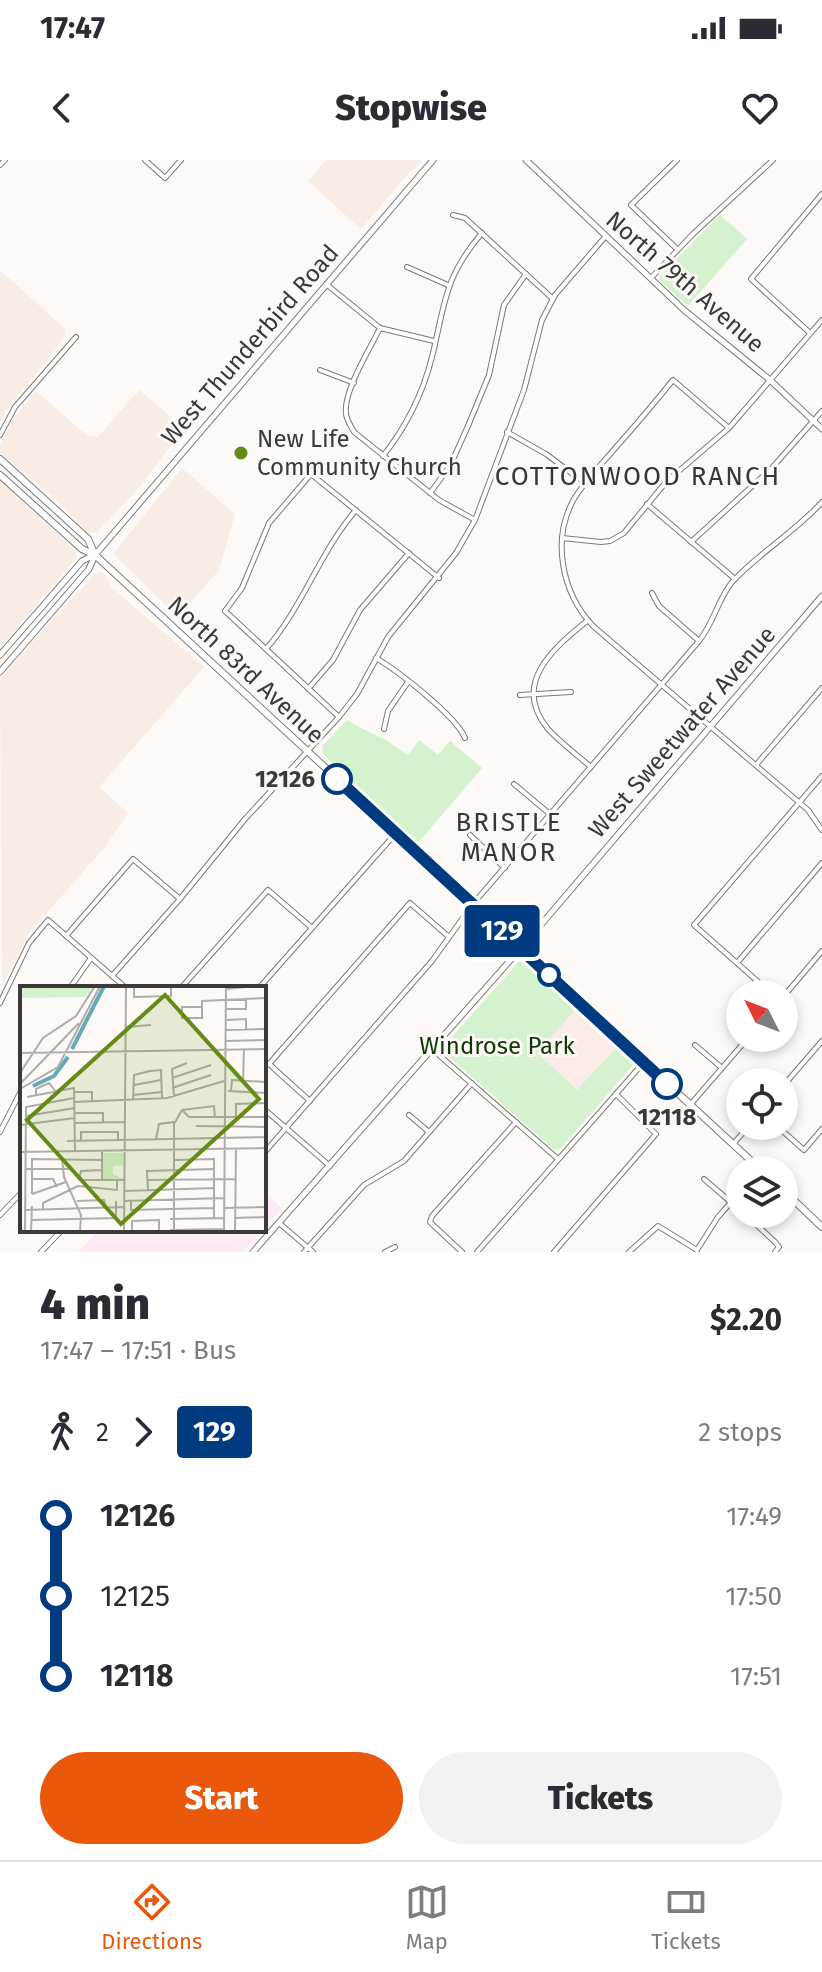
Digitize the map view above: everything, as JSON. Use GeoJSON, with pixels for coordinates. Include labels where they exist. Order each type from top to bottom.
{"type":"FeatureCollection","features":[{"type":"Feature","properties":{"kind":"main road","name":"North 83rd Avenue"},"geometry":{"type":"LineString","coordinates":[[0,459],[88,539],[95,555]]}},
{"type":"Feature","properties":{"kind":"main road","name":"North 83rd Avenue"},"geometry":{"type":"LineString","coordinates":[[0,475],[82,549],[95,555],[746,1156]]}},
{"type":"Feature","properties":{"kind":"main road"},"geometry":{"type":"LineString","coordinates":[[798,1204],[822,1227]]}},
{"type":"Feature","properties":{"kind":"street"},"geometry":{"type":"LineString","coordinates":[[0,165],[5,160]]}},
{"type":"Feature","properties":{"kind":"street"},"geometry":{"type":"LineString","coordinates":[[145,160],[165,178],[181,160]]}},
{"type":"Feature","properties":{"kind":"street","name":"West Thunderbird Road"},"geometry":{"type":"LineString","coordinates":[[0,672],[89,569],[95,555],[433,160]]}},
{"type":"Feature","properties":{"kind":"street","name":"North 79th Avenue"},"geometry":{"type":"LineString","coordinates":[[526,160],[650,279],[770,380],[822,429]]}},
{"type":"Feature","properties":{"kind":"street"},"geometry":{"type":"LineString","coordinates":[[677,160],[631,205],[677,249]]}},
{"type":"Feature","properties":{"kind":"street"},"geometry":{"type":"LineString","coordinates":[[650,279],[677,249],[773,160]]}},
{"type":"Feature","properties":{"kind":"street"},"geometry":{"type":"LineString","coordinates":[[810,333],[751,279],[822,194]]}},
{"type":"Feature","properties":{"kind":"street"},"geometry":{"type":"LineString","coordinates":[[453,215],[465,218],[553,299]]}},
{"type":"Feature","properties":{"kind":"street"},"geometry":{"type":"LineString","coordinates":[[383,456],[409,420],[431,359],[448,285],[458,264],[482,233]]}},
{"type":"Feature","properties":{"kind":"street"},"geometry":{"type":"LineString","coordinates":[[112,976],[238,827],[339,717],[357,694],[393,631],[462,546],[475,520],[524,390],[539,327],[553,299],[605,237]]}},
{"type":"Feature","properties":{"kind":"street"},"geometry":{"type":"LineString","coordinates":[[407,267],[448,285]]}},
{"type":"Feature","properties":{"kind":"street"},"geometry":{"type":"LineString","coordinates":[[430,493],[450,466],[468,426],[489,375],[504,305],[526,274]]}},
{"type":"Feature","properties":{"kind":"street"},"geometry":{"type":"LineString","coordinates":[[326,284],[380,328],[434,341]]}},
{"type":"Feature","properties":{"kind":"street"},"geometry":{"type":"LineString","coordinates":[[562,538],[593,542],[618,538],[666,482],[729,428],[822,320]]}},
{"type":"Feature","properties":{"kind":"street"},"geometry":{"type":"LineString","coordinates":[[380,328],[354,383],[345,411],[354,432],[430,493],[475,520]]}},
{"type":"Feature","properties":{"kind":"street"},"geometry":{"type":"LineString","coordinates":[[0,435],[15,407],[76,337]]}},
{"type":"Feature","properties":{"kind":"street"},"geometry":{"type":"LineString","coordinates":[[320,370],[354,383]]}},
{"type":"Feature","properties":{"kind":"street"},"geometry":{"type":"LineString","coordinates":[[729,428],[673,380],[585,483],[569,510],[562,538],[565,578],[572,597],[588,620],[799,803],[815,818],[822,830]]}},
{"type":"Feature","properties":{"kind":"street"},"geometry":{"type":"LineString","coordinates":[[691,542],[771,469],[822,411]]}},
{"type":"Feature","properties":{"kind":"street"},"geometry":{"type":"LineString","coordinates":[[507,432],[546,454],[585,483]]}},
{"type":"Feature","properties":{"kind":"street"},"geometry":{"type":"LineString","coordinates":[[339,717],[225,611],[242,588],[269,523],[311,474],[439,578]]}},
{"type":"Feature","properties":{"kind":"street"},"geometry":{"type":"LineString","coordinates":[[266,1151],[432,961],[473,904],[699,641],[735,579],[822,502]]}},
{"type":"Feature","properties":{"kind":"street"},"geometry":{"type":"LineString","coordinates":[[647,504],[735,579]]}},
{"type":"Feature","properties":{"kind":"street"},"geometry":{"type":"LineString","coordinates":[[266,649],[285,628],[333,538],[356,510]]}},
{"type":"Feature","properties":{"kind":"street"},"geometry":{"type":"LineString","coordinates":[[308,689],[333,660],[360,610],[409,553]]}},
{"type":"Feature","properties":{"kind":"street","name":"West Thunderbird Road"},"geometry":{"type":"LineString","coordinates":[[0,655],[82,561],[95,555]]}},
{"type":"Feature","properties":{"kind":"street"},"geometry":{"type":"LineString","coordinates":[[652,593],[659,606],[699,641]]}},
{"type":"Feature","properties":{"kind":"street","name":"West Sweetwater Avenue"},"geometry":{"type":"LineString","coordinates":[[253,1252],[521,948],[822,596]]}},
{"type":"Feature","properties":{"kind":"street"},"geometry":{"type":"LineString","coordinates":[[588,620],[547,656],[538,670],[535,694],[545,725],[591,767]]}},
{"type":"Feature","properties":{"kind":"street"},"geometry":{"type":"LineString","coordinates":[[376,658],[455,723],[465,738]]}},
{"type":"Feature","properties":{"kind":"street"},"geometry":{"type":"LineString","coordinates":[[384,729],[388,711],[408,682]]}},
{"type":"Feature","properties":{"kind":"street"},"geometry":{"type":"LineString","coordinates":[[755,766],[822,688]]}},
{"type":"Feature","properties":{"kind":"street"},"geometry":{"type":"LineString","coordinates":[[520,695],[571,692]]}},
{"type":"Feature","properties":{"kind":"street"},"geometry":{"type":"LineString","coordinates":[[756,980],[694,925],[822,776]]}},
{"type":"Feature","properties":{"kind":"street"},"geometry":{"type":"LineString","coordinates":[[514,784],[551,815]]}},
{"type":"Feature","properties":{"kind":"street"},"geometry":{"type":"LineString","coordinates":[[261,986],[396,833]]}},
{"type":"Feature","properties":{"kind":"street"},"geometry":{"type":"LineString","coordinates":[[470,835],[505,868]]}},
{"type":"Feature","properties":{"kind":"street"},"geometry":{"type":"LineString","coordinates":[[66,936],[133,859],[180,899]]}},
{"type":"Feature","properties":{"kind":"street"},"geometry":{"type":"LineString","coordinates":[[737,963],[822,863]]}},
{"type":"Feature","properties":{"kind":"street"},"geometry":{"type":"LineString","coordinates":[[183,986],[268,890],[312,928]]}},
{"type":"Feature","properties":{"kind":"street"},"geometry":{"type":"LineString","coordinates":[[310,1101],[269,1064],[410,903],[449,937]]}},
{"type":"Feature","properties":{"kind":"street"},"geometry":{"type":"LineString","coordinates":[[0,1003],[29,943],[48,920],[124,986]]}},
{"type":"Feature","properties":{"kind":"street"},"geometry":{"type":"LineString","coordinates":[[798,980],[822,951]]}},
{"type":"Feature","properties":{"kind":"street"},"geometry":{"type":"LineString","coordinates":[[71,986],[91,958]]}},
{"type":"Feature","properties":{"kind":"street"},"geometry":{"type":"LineString","coordinates":[[798,1069],[822,1041]]}},
{"type":"Feature","properties":{"kind":"street"},"geometry":{"type":"LineString","coordinates":[[695,1045],[722,1068]]}},
{"type":"Feature","properties":{"kind":"street"},"geometry":{"type":"LineString","coordinates":[[432,1049],[558,1159]]}},
{"type":"Feature","properties":{"kind":"street"},"geometry":{"type":"LineString","coordinates":[[690,1105],[736,1052]]}},
{"type":"Feature","properties":{"kind":"street"},"geometry":{"type":"LineString","coordinates":[[477,1252],[644,1062]]}},
{"type":"Feature","properties":{"kind":"street"},"geometry":{"type":"LineString","coordinates":[[279,1223],[308,1251],[364,1185],[404,1161],[472,1083]]}},
{"type":"Feature","properties":{"kind":"street"},"geometry":{"type":"LineString","coordinates":[[0,1132],[20,1093]]}},
{"type":"Feature","properties":{"kind":"street"},"geometry":{"type":"LineString","coordinates":[[554,1252],[656,1134],[616,1094]]}},
{"type":"Feature","properties":{"kind":"street"},"geometry":{"type":"LineString","coordinates":[[266,1111],[330,1166]]}},
{"type":"Feature","properties":{"kind":"street"},"geometry":{"type":"LineString","coordinates":[[409,1115],[429,1132]]}},
{"type":"Feature","properties":{"kind":"street"},"geometry":{"type":"LineString","coordinates":[[462,1252],[430,1222],[432,1216],[516,1122]]}},
{"type":"Feature","properties":{"kind":"street"},"geometry":{"type":"LineString","coordinates":[[793,1140],[804,1150],[822,1129]]}},
{"type":"Feature","properties":{"kind":"street"},"geometry":{"type":"LineString","coordinates":[[733,1144],[737,1140]]}},
{"type":"Feature","properties":{"kind":"street"},"geometry":{"type":"LineString","coordinates":[[704,1179],[726,1198]]}},
{"type":"Feature","properties":{"kind":"street"},"geometry":{"type":"LineString","coordinates":[[0,1215],[20,1194]]}},
{"type":"Feature","properties":{"kind":"street"},"geometry":{"type":"LineString","coordinates":[[629,1252],[658,1226],[696,1251],[726,1208]]}},
{"type":"Feature","properties":{"kind":"street"},"geometry":{"type":"LineString","coordinates":[[758,1228],[777,1249]]}},
{"type":"Feature","properties":{"kind":"street"},"geometry":{"type":"LineString","coordinates":[[41,1252],[60,1232]]}},
{"type":"Feature","properties":{"kind":"street"},"geometry":{"type":"LineString","coordinates":[[385,1252],[395,1247]]}},
{"type":"Feature","properties":{"kind":"shaded area"},"geometry":{"type":"Polygon","coordinates":[[[326,160],[422,162],[361,229],[308,181],[326,160]]]}},
{"type":"Feature","properties":{"kind":"shaded area"},"geometry":{"type":"Polygon","coordinates":[[[0,270],[66,330],[61,343],[9,406],[0,422],[0,270]]]}},
{"type":"Feature","properties":{"kind":"shaded area"},"geometry":{"type":"Polygon","coordinates":[[[139,390],[188,431],[170,447],[140,487],[96,533],[88,533],[52,496],[0,453],[0,444],[14,418],[36,391],[88,436],[98,437],[139,390]]]}},
{"type":"Feature","properties":{"kind":"shaded area"},"geometry":{"type":"Polygon","coordinates":[[[182,468],[235,514],[219,570],[178,617],[113,554],[182,468]]]}},
{"type":"Feature","properties":{"kind":"shaded area"},"geometry":{"type":"Polygon","coordinates":[[[0,482],[76,551],[77,557],[0,648],[0,482]]]}},
{"type":"Feature","properties":{"kind":"shaded area"},"geometry":{"type":"Polygon","coordinates":[[[100,572],[105,574],[112,588],[204,667],[99,787],[128,813],[105,847],[28,934],[2,986],[0,679],[100,572]]]}},
{"type":"Feature","properties":{"kind":"shaded area"},"geometry":{"type":"Polygon","coordinates":[[[576,1009],[617,1047],[577,1091],[536,1053],[576,1009]]]}},
{"type":"Feature","properties":{"kind":"shaded area"},"geometry":{"type":"Polygon","coordinates":[[[266,1194],[282,1208],[266,1227],[266,1194]]]}},
{"type":"Feature","properties":{"kind":"shaded area"},"geometry":{"type":"Polygon","coordinates":[[[97,1232],[261,1232],[243,1252],[78,1252],[97,1232]]]}},
{"type":"Feature","properties":{"kind":"green space"},"geometry":{"type":"Polygon","coordinates":[[[720,215],[747,239],[688,306],[660,281],[660,276],[720,215]]]}},
{"type":"Feature","properties":{"kind":"green space"},"geometry":{"type":"Polygon","coordinates":[[[347,720],[408,755],[419,740],[438,755],[450,741],[482,768],[418,843],[323,754],[322,746],[347,720]]]}},
{"type":"Feature","properties":{"kind":"green space","name":"Windrose Park"},"geometry":{"type":"Polygon","coordinates":[[[519,961],[525,962],[576,1009],[537,1053],[577,1090],[617,1047],[634,1064],[559,1150],[553,1149],[443,1051],[444,1046],[519,961]]]}},
{"type":"Feature","properties":{"kind":"bus line","name":"129"},"geometry":{"type":"LineString","coordinates":[[337,779],[667,1084]]}},
{"type":"Feature","properties":{"kind":"place","name":"New Life Community Church"},"geometry":{"type":"Point","coordinates":[241,453]}},
{"type":"Feature","properties":{"kind":"place","name":"12126"},"geometry":{"type":"Point","coordinates":[337,779]}},
{"type":"Feature","properties":{"kind":"place","name":"12118"},"geometry":{"type":"Point","coordinates":[667,1084]}},
{"type":"Feature","properties":{"kind":"district","name":"COTTONWOOD RANCH"},"geometry":{"type":"Point","coordinates":[638,476]}},
{"type":"Feature","properties":{"kind":"district","name":"BRISTLE MANOR"},"geometry":{"type":"Point","coordinates":[509,837]}}]}
